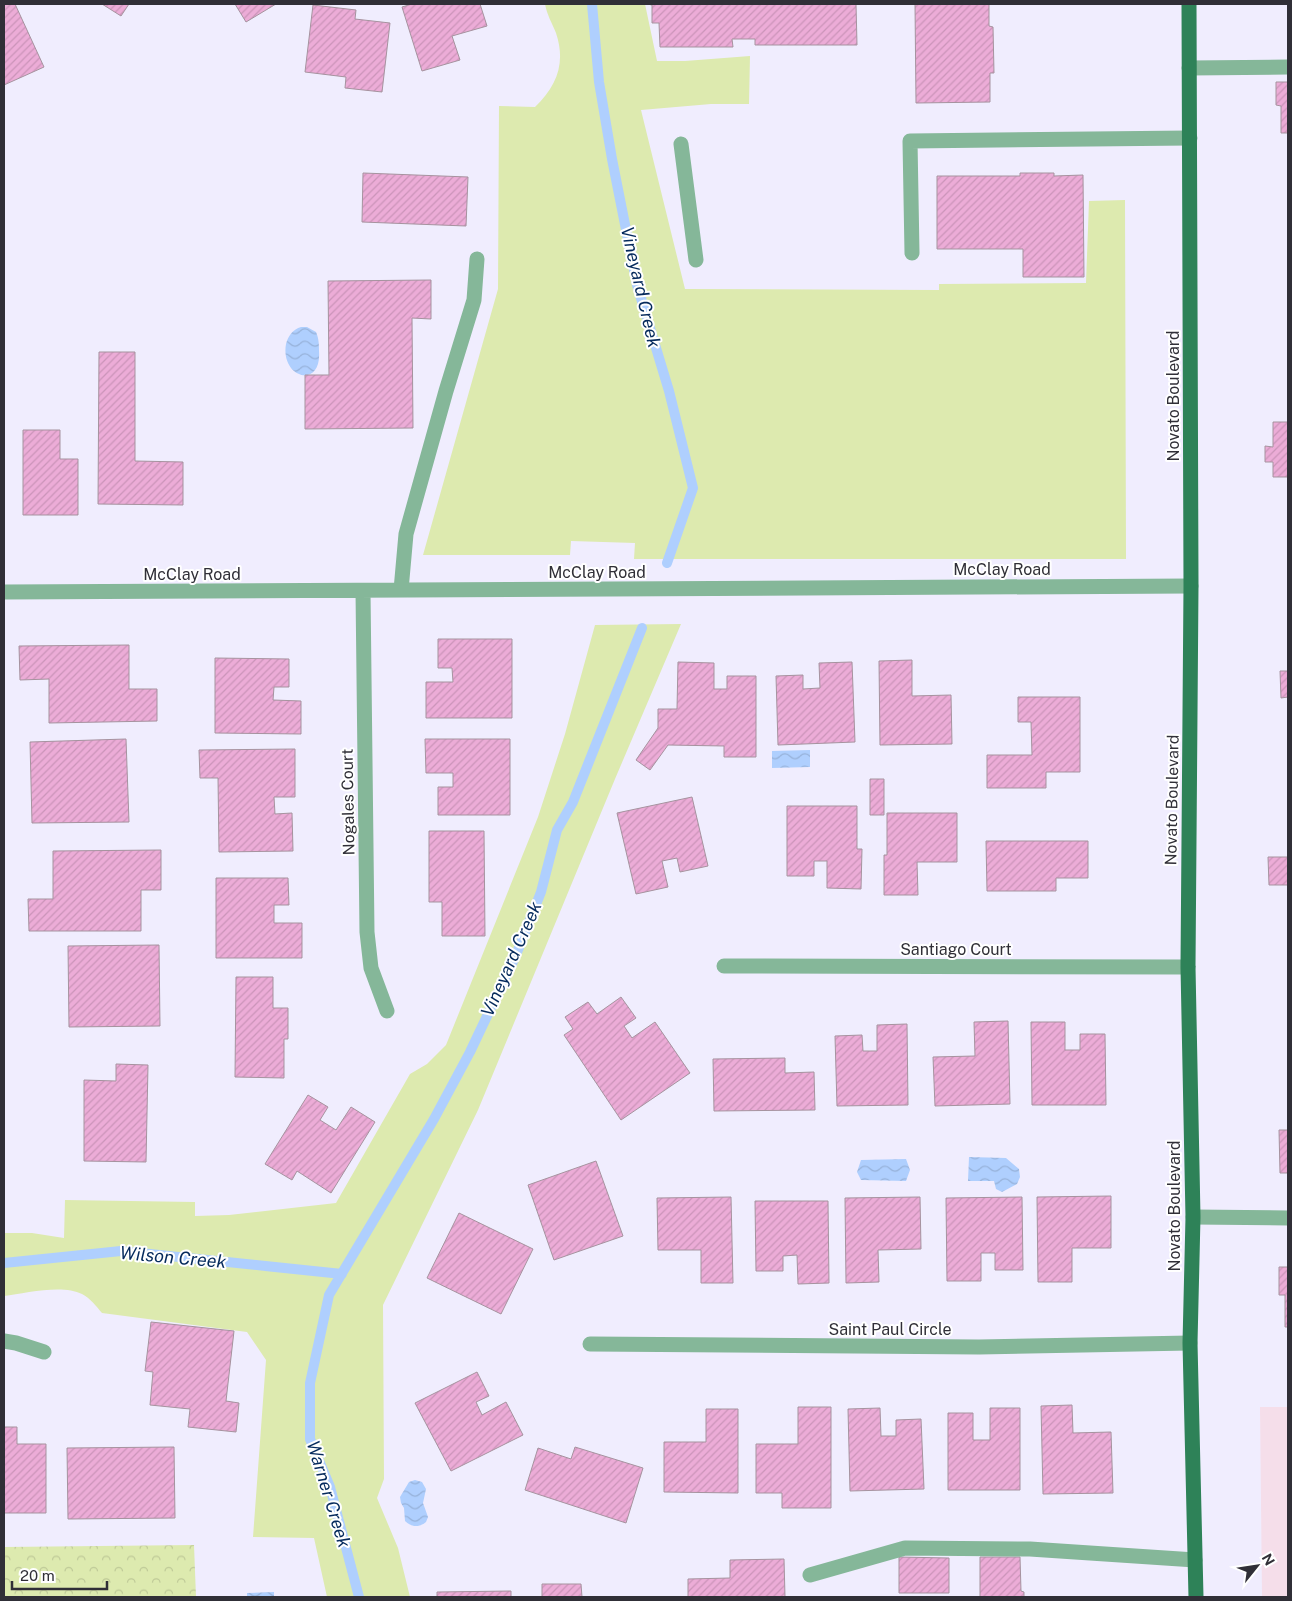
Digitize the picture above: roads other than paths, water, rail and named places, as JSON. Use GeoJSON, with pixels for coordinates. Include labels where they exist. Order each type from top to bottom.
{"type":"FeatureCollection","features":[{"type":"Feature","properties":{"kind":"main road","name":"Novato Boulevard"},"geometry":{"type":"LineString","coordinates":[[1189,4],[1191,586],[1188,968],[1193,1216],[1190,1343],[1196,1597]]}},
{"type":"Feature","properties":{"kind":"street"},"geometry":{"type":"LineString","coordinates":[[1189,68],[1288,67]]}},
{"type":"Feature","properties":{"kind":"street"},"geometry":{"type":"LineString","coordinates":[[912,253],[910,142],[1190,138]]}},
{"type":"Feature","properties":{"kind":"street"},"geometry":{"type":"LineString","coordinates":[[681,144],[696,260]]}},
{"type":"Feature","properties":{"kind":"street"},"geometry":{"type":"LineString","coordinates":[[401,590],[406,534],[474,300],[477,259]]}},
{"type":"Feature","properties":{"kind":"street","name":"McClay Road"},"geometry":{"type":"LineString","coordinates":[[4,592],[1191,586]]}},
{"type":"Feature","properties":{"kind":"street","name":"Nogales Court"},"geometry":{"type":"LineString","coordinates":[[363,590],[367,932],[371,968],[387,1011]]}},
{"type":"Feature","properties":{"kind":"street","name":"Santiago Court"},"geometry":{"type":"LineString","coordinates":[[724,966],[1188,968]]}},
{"type":"Feature","properties":{"kind":"street"},"geometry":{"type":"LineString","coordinates":[[1193,1216],[1288,1218]]}},
{"type":"Feature","properties":{"kind":"street"},"geometry":{"type":"LineString","coordinates":[[4,1341],[44,1352]]}},
{"type":"Feature","properties":{"kind":"street","name":"Saint Paul Circle"},"geometry":{"type":"LineString","coordinates":[[590,1344],[979,1347],[1190,1343]]}},
{"type":"Feature","properties":{"kind":"street"},"geometry":{"type":"LineString","coordinates":[[810,1575],[905,1548],[1030,1550],[1195,1560]]}},
{"type":"Feature","properties":{"kind":"water"},"geometry":{"type":"Polygon","coordinates":[[[301,327],[307,327],[316,332],[318,340],[318,363],[314,371],[308,375],[301,375],[295,371],[289,365],[286,356],[288,338],[293,331],[301,327]]]}},
{"type":"Feature","properties":{"kind":"water"},"geometry":{"type":"Polygon","coordinates":[[[810,750],[810,767],[772,768],[772,751],[810,750]]]}},
{"type":"Feature","properties":{"kind":"water"},"geometry":{"type":"Polygon","coordinates":[[[969,1157],[1006,1158],[1019,1169],[1020,1177],[1017,1184],[1002,1192],[996,1189],[994,1181],[968,1181],[969,1157]]]}},
{"type":"Feature","properties":{"kind":"water"},"geometry":{"type":"Polygon","coordinates":[[[906,1159],[910,1170],[906,1181],[861,1180],[857,1172],[861,1160],[906,1159]]]}},
{"type":"Feature","properties":{"kind":"water"},"geometry":{"type":"Polygon","coordinates":[[[415,1480],[422,1482],[426,1489],[423,1503],[428,1517],[426,1522],[415,1526],[405,1521],[404,1508],[400,1497],[409,1482],[415,1480]]]}},
{"type":"Feature","properties":{"kind":"water"},"geometry":{"type":"Polygon","coordinates":[[[274,1592],[274,1597],[247,1597],[247,1593],[274,1592]]]}},
{"type":"Feature","properties":{"kind":"waterway","name":"Vineyard Creek"},"geometry":{"type":"LineString","coordinates":[[592,4],[599,82],[637,285],[669,391],[693,488],[667,563]]}},
{"type":"Feature","properties":{"kind":"waterway","name":"Vineyard Creek"},"geometry":{"type":"LineString","coordinates":[[359,1597],[330,1487],[310,1439],[310,1383],[329,1295],[434,1119],[470,1052],[516,955],[541,892],[557,830],[573,802],[642,628]]}},
{"type":"Feature","properties":{"kind":"waterway","name":"Wilson Creek"},"geometry":{"type":"LineString","coordinates":[[4,1263],[121,1251],[342,1274]]}},
{"type":"Feature","properties":{"kind":"water label","name":"Warner Creek"},"geometry":{"type":"Point","coordinates":[329,1494]}}]}
